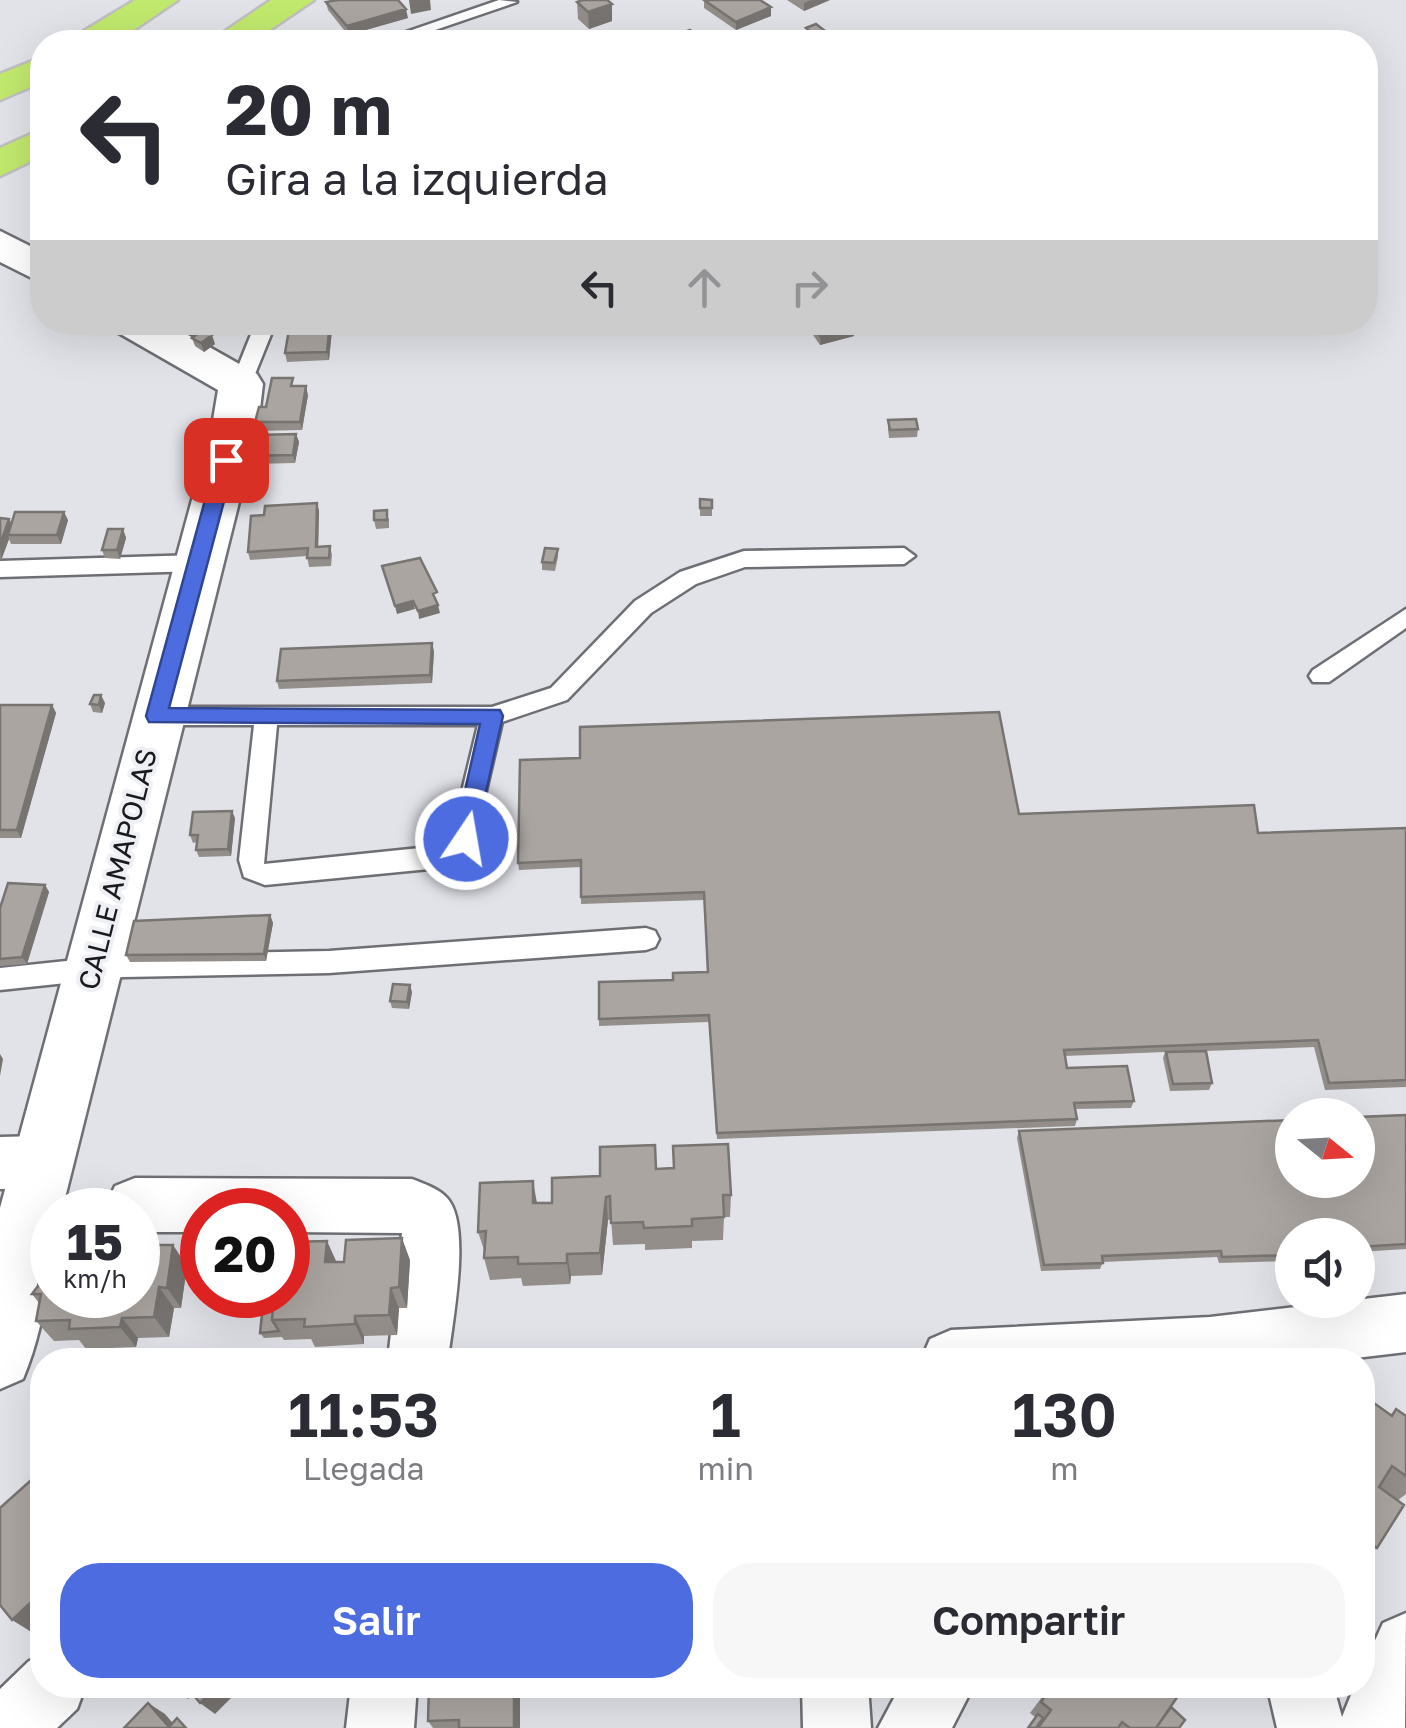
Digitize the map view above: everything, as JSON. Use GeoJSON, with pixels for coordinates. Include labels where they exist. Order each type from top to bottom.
{"type":"FeatureCollection","features":[{"type":"Feature","properties":{"kind":"highway"},"geometry":{"type":"LineString","coordinates":[[111,30],[160,0]]}},
{"type":"Feature","properties":{"kind":"highway"},"geometry":{"type":"LineString","coordinates":[[242,24],[296,0]]}},
{"type":"Feature","properties":{"kind":"highway"},"geometry":{"type":"LineString","coordinates":[[0,90],[30,74]]}},
{"type":"Feature","properties":{"kind":"highway"},"geometry":{"type":"LineString","coordinates":[[0,146],[30,130]]}},
{"type":"Feature","properties":{"kind":"highway"},"geometry":{"type":"LineString","coordinates":[[0,164],[30,148]]}},
{"type":"Feature","properties":{"kind":"street"},"geometry":{"type":"LineString","coordinates":[[0,244],[30,263]]}},
{"type":"Feature","properties":{"kind":"street"},"geometry":{"type":"LineString","coordinates":[[155,335],[242,384]]}},
{"type":"Feature","properties":{"kind":"street","name":"CALLE AMAPOLAS"},"geometry":{"type":"LineString","coordinates":[[0,1356],[20,1163],[92,969],[235,426],[242,384]]}},
{"type":"Feature","properties":{"kind":"street"},"geometry":{"type":"LineString","coordinates":[[160,1205],[412,1206],[428,1218],[431,1235],[419,1348]]}},
{"type":"Feature","properties":{"kind":"street"},"geometry":{"type":"LineString","coordinates":[[1244,1348],[1406,1323]]}},
{"type":"Feature","properties":{"kind":"street"},"geometry":{"type":"LineString","coordinates":[[1371,1728],[1406,1646]]}},
{"type":"Feature","properties":{"kind":"street"},"geometry":{"type":"LineString","coordinates":[[8,1728],[39,1698]]}},
{"type":"Feature","properties":{"kind":"street"},"geometry":{"type":"LineString","coordinates":[[380,1728],[383,1698]]}},
{"type":"Feature","properties":{"kind":"street"},"geometry":{"type":"LineString","coordinates":[[836,1698],[837,1728]]}},
{"type":"Feature","properties":{"kind":"street"},"geometry":{"type":"LineString","coordinates":[[912,1728],[932,1698]]}},
{"type":"Feature","properties":{"kind":"street"},"geometry":{"type":"LineString","coordinates":[[1303,1698],[1311,1728]]}},
{"type":"Feature","properties":{"kind":"lane"},"geometry":{"type":"LineString","coordinates":[[423,30],[509,2]]}},
{"type":"Feature","properties":{"kind":"lane"},"geometry":{"type":"LineString","coordinates":[[242,384],[261,335]]}},
{"type":"Feature","properties":{"kind":"lane"},"geometry":{"type":"LineString","coordinates":[[156,716],[492,716],[559,694],[644,607],[688,578],[744,560],[904,556]]}},
{"type":"Feature","properties":{"kind":"lane"},"geometry":{"type":"LineString","coordinates":[[0,569],[197,563]]}},
{"type":"Feature","properties":{"kind":"lane"},"geometry":{"type":"LineString","coordinates":[[1321,676],[1406,618]]}},
{"type":"Feature","properties":{"kind":"lane"},"geometry":{"type":"LineString","coordinates":[[266,719],[251,860],[253,870],[264,875],[450,857],[460,850],[492,716]]}},
{"type":"Feature","properties":{"kind":"lane"},"geometry":{"type":"LineString","coordinates":[[0,980],[92,969],[329,962],[646,939]]}},
{"type":"Feature","properties":{"kind":"building"},"geometry":{"type":"Polygon","coordinates":[[[398,0],[406,9],[347,26],[326,2],[398,0]]]}},
{"type":"Feature","properties":{"kind":"building"},"geometry":{"type":"Polygon","coordinates":[[[607,0],[612,4],[588,12],[577,2],[607,0]]]}},
{"type":"Feature","properties":{"kind":"building"},"geometry":{"type":"Polygon","coordinates":[[[704,0],[760,0],[771,7],[736,22],[704,0]]]}},
{"type":"Feature","properties":{"kind":"building"},"geometry":{"type":"Polygon","coordinates":[[[196,335],[212,335],[201,343],[192,338],[196,335]]]}},
{"type":"Feature","properties":{"kind":"building"},"geometry":{"type":"Polygon","coordinates":[[[288,335],[329,335],[327,352],[285,353],[288,335]]]}},
{"type":"Feature","properties":{"kind":"building"},"geometry":{"type":"Polygon","coordinates":[[[272,378],[293,378],[291,386],[306,386],[300,422],[255,422],[259,407],[266,407],[272,378]]]}},
{"type":"Feature","properties":{"kind":"building"},"geometry":{"type":"Polygon","coordinates":[[[916,419],[918,429],[890,430],[888,420],[916,419]]]}},
{"type":"Feature","properties":{"kind":"building"},"geometry":{"type":"Polygon","coordinates":[[[296,434],[293,455],[247,456],[252,435],[296,434]]]}},
{"type":"Feature","properties":{"kind":"building"},"geometry":{"type":"Polygon","coordinates":[[[700,499],[712,500],[712,508],[700,508],[700,499]]]}},
{"type":"Feature","properties":{"kind":"building"},"geometry":{"type":"Polygon","coordinates":[[[317,503],[316,547],[330,546],[329,558],[307,558],[308,548],[248,552],[251,516],[264,515],[265,506],[317,503]]]}},
{"type":"Feature","properties":{"kind":"building"},"geometry":{"type":"Polygon","coordinates":[[[387,510],[387,520],[374,520],[374,511],[387,510]]]}},
{"type":"Feature","properties":{"kind":"building"},"geometry":{"type":"Polygon","coordinates":[[[15,512],[64,512],[57,535],[8,535],[15,512]]]}},
{"type":"Feature","properties":{"kind":"building"},"geometry":{"type":"Polygon","coordinates":[[[0,518],[9,519],[0,545],[0,518]]]}},
{"type":"Feature","properties":{"kind":"building"},"geometry":{"type":"Polygon","coordinates":[[[108,529],[123,529],[117,550],[102,550],[108,529]]]}},
{"type":"Feature","properties":{"kind":"building"},"geometry":{"type":"Polygon","coordinates":[[[545,548],[558,549],[554,563],[542,562],[545,548]]]}},
{"type":"Feature","properties":{"kind":"building"},"geometry":{"type":"Polygon","coordinates":[[[420,558],[437,592],[433,594],[438,605],[418,611],[413,601],[395,606],[382,566],[420,558]]]}},
{"type":"Feature","properties":{"kind":"building"},"geometry":{"type":"Polygon","coordinates":[[[432,643],[430,675],[277,681],[281,649],[432,643]]]}},
{"type":"Feature","properties":{"kind":"building"},"geometry":{"type":"Polygon","coordinates":[[[94,695],[101,695],[99,705],[90,704],[94,695]]]}},
{"type":"Feature","properties":{"kind":"building"},"geometry":{"type":"Polygon","coordinates":[[[0,705],[52,705],[17,830],[0,830],[0,705]]]}},
{"type":"Feature","properties":{"kind":"building"},"geometry":{"type":"Polygon","coordinates":[[[999,712],[1019,814],[1254,805],[1258,833],[1406,828],[1406,1080],[1329,1083],[1318,1040],[1064,1050],[1067,1068],[1127,1066],[1134,1101],[1074,1103],[1077,1119],[717,1133],[709,1015],[599,1019],[599,982],[673,980],[673,973],[708,972],[704,892],[581,897],[581,860],[518,863],[520,760],[580,758],[580,727],[999,712]]]}},
{"type":"Feature","properties":{"kind":"building"},"geometry":{"type":"Polygon","coordinates":[[[232,811],[228,849],[196,850],[198,835],[190,835],[193,812],[232,811]]]}},
{"type":"Feature","properties":{"kind":"building"},"geometry":{"type":"Polygon","coordinates":[[[8,883],[45,885],[22,957],[0,959],[0,908],[8,883]]]}},
{"type":"Feature","properties":{"kind":"building"},"geometry":{"type":"Polygon","coordinates":[[[270,915],[264,954],[126,955],[134,921],[270,915]]]}},
{"type":"Feature","properties":{"kind":"building"},"geometry":{"type":"Polygon","coordinates":[[[393,984],[410,985],[407,1002],[390,1001],[393,984]]]}},
{"type":"Feature","properties":{"kind":"building"},"geometry":{"type":"Polygon","coordinates":[[[1206,1051],[1212,1083],[1173,1084],[1166,1052],[1206,1051]]]}},
{"type":"Feature","properties":{"kind":"building"},"geometry":{"type":"Polygon","coordinates":[[[1406,1115],[1406,1244],[1375,1246],[1375,1218],[1275,1218],[1275,1255],[1222,1257],[1221,1251],[1102,1256],[1103,1263],[1044,1265],[1019,1131],[1275,1121],[1275,1198],[1375,1198],[1375,1116],[1406,1115]]]}},
{"type":"Feature","properties":{"kind":"building"},"geometry":{"type":"Polygon","coordinates":[[[728,1144],[731,1195],[723,1195],[724,1217],[692,1219],[692,1226],[644,1228],[643,1222],[611,1223],[610,1196],[606,1197],[600,1253],[567,1254],[567,1263],[518,1264],[518,1257],[484,1258],[486,1231],[478,1232],[480,1183],[533,1181],[533,1203],[552,1203],[552,1178],[600,1176],[600,1147],[655,1145],[656,1169],[674,1168],[673,1146],[728,1144]]]}},
{"type":"Feature","properties":{"kind":"building"},"geometry":{"type":"Polygon","coordinates":[[[402,1238],[399,1287],[391,1288],[389,1315],[355,1316],[355,1324],[304,1327],[305,1319],[272,1320],[310,1318],[310,1241],[327,1241],[325,1262],[344,1262],[346,1240],[402,1238]]]}},
{"type":"Feature","properties":{"kind":"building"},"geometry":{"type":"Polygon","coordinates":[[[160,1245],[173,1245],[167,1288],[160,1287],[160,1245]]]}},
{"type":"Feature","properties":{"kind":"building"},"geometry":{"type":"Polygon","coordinates":[[[122,1318],[120,1327],[69,1329],[70,1320],[36,1321],[122,1318]]]}},
{"type":"Feature","properties":{"kind":"building"},"geometry":{"type":"Polygon","coordinates":[[[262,1318],[272,1318],[279,1331],[260,1333],[262,1318]]]}},
{"type":"Feature","properties":{"kind":"building"},"geometry":{"type":"Polygon","coordinates":[[[1375,1404],[1392,1416],[1396,1409],[1406,1416],[1406,1476],[1392,1466],[1379,1487],[1404,1505],[1377,1548],[1375,1404]]]}},
{"type":"Feature","properties":{"kind":"building"},"geometry":{"type":"Polygon","coordinates":[[[30,1481],[30,1603],[12,1620],[0,1605],[0,1508],[30,1481]]]}},
{"type":"Feature","properties":{"kind":"building"},"geometry":{"type":"Polygon","coordinates":[[[429,1698],[514,1698],[514,1728],[459,1728],[459,1720],[428,1721],[429,1698]]]}},
{"type":"Feature","properties":{"kind":"building"},"geometry":{"type":"Polygon","coordinates":[[[1044,1698],[1177,1698],[1156,1728],[1130,1728],[1122,1722],[1118,1728],[1038,1728],[1051,1710],[1041,1702],[1044,1698]]]}},
{"type":"Feature","properties":{"kind":"building"},"geometry":{"type":"Polygon","coordinates":[[[148,1703],[169,1727],[177,1718],[186,1728],[124,1728],[148,1703]]]}},
{"type":"Feature","properties":{"kind":"building"},"geometry":{"type":"Polygon","coordinates":[[[1171,1707],[1185,1720],[1179,1728],[1156,1728],[1171,1707]]]}},
{"type":"Feature","properties":{"kind":"building"},"geometry":{"type":"Polygon","coordinates":[[[1038,1714],[1043,1718],[1036,1728],[1028,1728],[1038,1714]]]}},
{"type":"Feature","properties":{"kind":"route"},"geometry":{"type":"LineString","coordinates":[[226,460],[156,716],[492,716],[466,839]]}}]}
